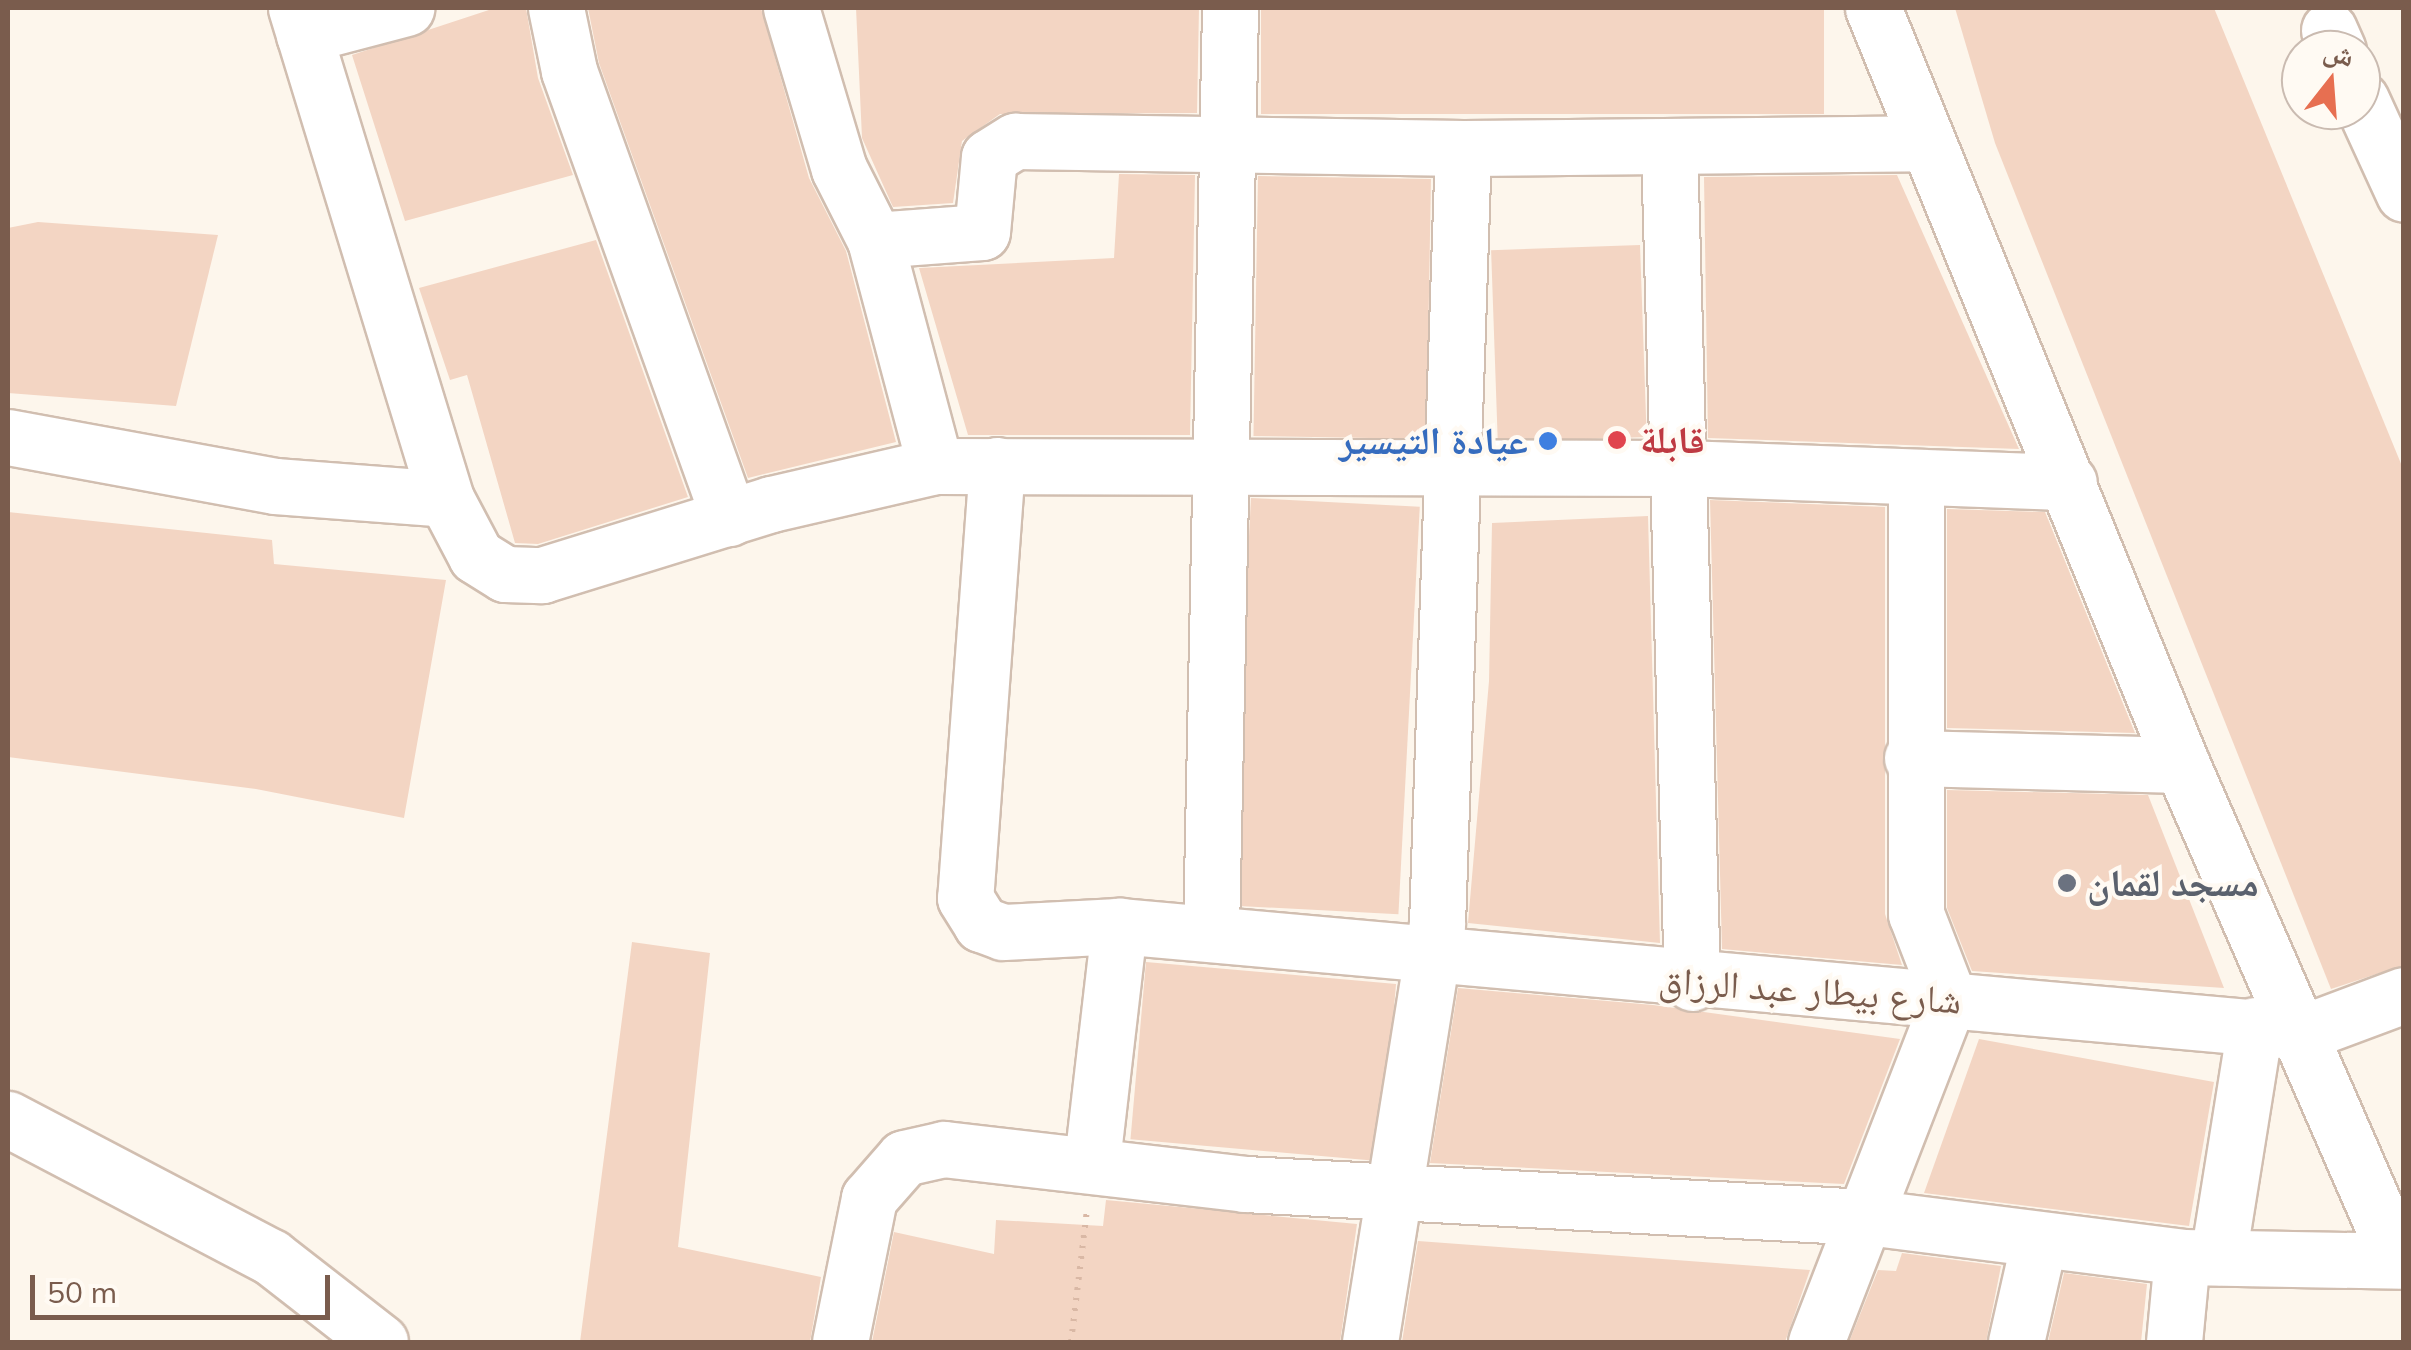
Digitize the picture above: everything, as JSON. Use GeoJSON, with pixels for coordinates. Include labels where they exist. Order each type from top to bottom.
{"type":"FeatureCollection","features":[{"type":"Feature","properties":{"kind":"street"},"geometry":{"type":"LineString","coordinates":[[406,8],[300,21],[446,499],[476,556],[494,570],[525,576],[729,518],[935,466],[1224,462],[1450,472],[1683,468],[1916,482],[2069,482]]}},
{"type":"Feature","properties":{"kind":"street"},"geometry":{"type":"LineString","coordinates":[[556,8],[569,71],[729,518]]}},
{"type":"Feature","properties":{"kind":"street"},"geometry":{"type":"LineString","coordinates":[[791,8],[839,169],[875,240],[935,466]]}},
{"type":"Feature","properties":{"kind":"street"},"geometry":{"type":"LineString","coordinates":[[1211,931],[1224,462],[1230,8]]}},
{"type":"Feature","properties":{"kind":"street"},"geometry":{"type":"LineString","coordinates":[[840,1342],[864,1214],[882,1174],[904,1158],[944,1150],[1092,1162],[1245,1184],[1867,1218],[2200,1257],[2401,1261],[2280,1029],[2182,765],[2069,482],[1924,144],[1873,8]]}},
{"type":"Feature","properties":{"kind":"street"},"geometry":{"type":"LineString","coordinates":[[2375,130],[2404,194]]}},
{"type":"Feature","properties":{"kind":"street"},"geometry":{"type":"LineString","coordinates":[[875,240],[982,232],[990,157],[1002,142],[1463,148],[1924,144]]}},
{"type":"Feature","properties":{"kind":"street"},"geometry":{"type":"LineString","coordinates":[[1370,1342],[1391,1190],[1434,956],[1463,148]]}},
{"type":"Feature","properties":{"kind":"street"},"geometry":{"type":"LineString","coordinates":[[1669,148],[1683,468],[1692,983]]}},
{"type":"Feature","properties":{"kind":"street"},"geometry":{"type":"LineString","coordinates":[[8,437],[275,486],[446,499]]}},
{"type":"Feature","properties":{"kind":"street","name":"شارع بيطار عبد الرزاق"},"geometry":{"type":"LineString","coordinates":[[996,464],[965,898],[981,924],[1003,932],[1119,926],[1211,931],[1692,983],[1949,999],[2280,1029],[2404,995]]}},
{"type":"Feature","properties":{"kind":"street"},"geometry":{"type":"LineString","coordinates":[[1816,1342],[1949,999],[1916,914],[1912,758],[1916,482]]}},
{"type":"Feature","properties":{"kind":"street"},"geometry":{"type":"LineString","coordinates":[[1912,758],[2182,765]]}},
{"type":"Feature","properties":{"kind":"street"},"geometry":{"type":"LineString","coordinates":[[1092,1162],[1119,926]]}},
{"type":"Feature","properties":{"kind":"street"},"geometry":{"type":"LineString","coordinates":[[2174,1342],[2280,1029]]}},
{"type":"Feature","properties":{"kind":"street"},"geometry":{"type":"LineString","coordinates":[[8,1119],[271,1257],[380,1342]]}},
{"type":"Feature","properties":{"kind":"street"},"geometry":{"type":"LineString","coordinates":[[2016,1342],[2039,1241]]}},
{"type":"Feature","properties":{"kind":"path"},"geometry":{"type":"LineString","coordinates":[[1071,1342],[1092,1162]]}},
{"type":"Feature","properties":{"kind":"building"},"geometry":{"type":"Polygon","coordinates":[[[495,8],[526,8],[538,78],[573,175],[405,221],[352,55],[495,8]]]}},
{"type":"Feature","properties":{"kind":"building"},"geometry":{"type":"Polygon","coordinates":[[[588,8],[761,8],[809,178],[846,251],[896,442],[748,478],[599,63],[588,8]]]}},
{"type":"Feature","properties":{"kind":"building"},"geometry":{"type":"Polygon","coordinates":[[[856,8],[1199,8],[1197,113],[1000,114],[962,141],[953,203],[893,207],[862,138],[856,8]]]}},
{"type":"Feature","properties":{"kind":"building"},"geometry":{"type":"Polygon","coordinates":[[[1261,8],[1824,8],[1824,114],[1261,114],[1261,8]]]}},
{"type":"Feature","properties":{"kind":"building"},"geometry":{"type":"Polygon","coordinates":[[[1955,8],[2214,8],[2404,471],[2404,965],[2331,989],[1995,143],[1955,8]]]}},
{"type":"Feature","properties":{"kind":"building"},"geometry":{"type":"Polygon","coordinates":[[[1119,174],[1195,175],[1190,435],[968,435],[919,268],[1114,258],[1119,174]]]}},
{"type":"Feature","properties":{"kind":"building"},"geometry":{"type":"Polygon","coordinates":[[[1897,175],[2019,449],[1708,438],[1704,177],[1897,175]]]}},
{"type":"Feature","properties":{"kind":"building"},"geometry":{"type":"Polygon","coordinates":[[[1258,176],[1431,179],[1426,439],[1253,436],[1258,176]]]}},
{"type":"Feature","properties":{"kind":"building"},"geometry":{"type":"Polygon","coordinates":[[[38,222],[218,235],[176,406],[8,393],[8,228],[38,222]]]}},
{"type":"Feature","properties":{"kind":"building"},"geometry":{"type":"Polygon","coordinates":[[[596,240],[688,497],[538,544],[515,543],[467,375],[450,380],[419,288],[596,240]]]}},
{"type":"Feature","properties":{"kind":"building"},"geometry":{"type":"Polygon","coordinates":[[[1640,245],[1647,437],[1498,442],[1491,250],[1640,245]]]}},
{"type":"Feature","properties":{"kind":"building"},"geometry":{"type":"Polygon","coordinates":[[[1251,498],[1420,507],[1398,914],[1230,905],[1251,498]]]}},
{"type":"Feature","properties":{"kind":"building"},"geometry":{"type":"Polygon","coordinates":[[[1710,500],[1885,507],[1885,914],[1902,965],[1722,949],[1710,500]]]}},
{"type":"Feature","properties":{"kind":"building"},"geometry":{"type":"Polygon","coordinates":[[[1947,509],[2045,512],[2135,733],[1947,728],[1947,509]]]}},
{"type":"Feature","properties":{"kind":"building"},"geometry":{"type":"Polygon","coordinates":[[[8,512],[272,540],[274,564],[446,580],[404,818],[256,789],[8,757],[8,512]]]}},
{"type":"Feature","properties":{"kind":"building"},"geometry":{"type":"Polygon","coordinates":[[[1648,516],[1660,943],[1468,923],[1489,681],[1492,523],[1648,516]]]}},
{"type":"Feature","properties":{"kind":"building","name":"مسجد لقمان"},"geometry":{"type":"Polygon","coordinates":[[[1947,790],[2148,795],[2224,988],[1972,971],[1947,908],[1947,790]]]}},
{"type":"Feature","properties":{"kind":"building"},"geometry":{"type":"Polygon","coordinates":[[[632,942],[710,953],[678,1247],[821,1277],[810,1342],[580,1342],[632,942]]]}},
{"type":"Feature","properties":{"kind":"building"},"geometry":{"type":"Polygon","coordinates":[[[1146,962],[1396,984],[1381,1161],[1130,1139],[1146,962]]]}},
{"type":"Feature","properties":{"kind":"building"},"geometry":{"type":"Polygon","coordinates":[[[1458,988],[1653,1005],[1900,1039],[1844,1184],[1430,1163],[1458,988]]]}},
{"type":"Feature","properties":{"kind":"building"},"geometry":{"type":"Polygon","coordinates":[[[1979,1039],[2214,1082],[2189,1226],[1924,1193],[1979,1039]]]}},
{"type":"Feature","properties":{"kind":"building"},"geometry":{"type":"Polygon","coordinates":[[[1106,1200],[1357,1224],[1340,1342],[872,1342],[894,1232],[994,1254],[996,1220],[1103,1226],[1106,1200]]]}},
{"type":"Feature","properties":{"kind":"building"},"geometry":{"type":"Polygon","coordinates":[[[1418,1241],[1810,1270],[1785,1342],[1402,1342],[1418,1241]]]}},
{"type":"Feature","properties":{"kind":"building"},"geometry":{"type":"Polygon","coordinates":[[[1902,1253],[2001,1266],[1986,1342],[1849,1342],[1878,1270],[1896,1271],[1902,1253]]]}},
{"type":"Feature","properties":{"kind":"building"},"geometry":{"type":"Polygon","coordinates":[[[2064,1273],[2147,1284],[2141,1342],[2048,1342],[2064,1273]]]}},
{"type":"Feature","properties":{"kind":"place","name":"قابلة"},"geometry":{"type":"Point","coordinates":[1617,440]}},
{"type":"Feature","properties":{"kind":"place","name":"عيادة التيسير"},"geometry":{"type":"Point","coordinates":[1548,441]}},
{"type":"Feature","properties":{"kind":"place","name":"مسجد لقمان"},"geometry":{"type":"Point","coordinates":[2067,883]}}]}
